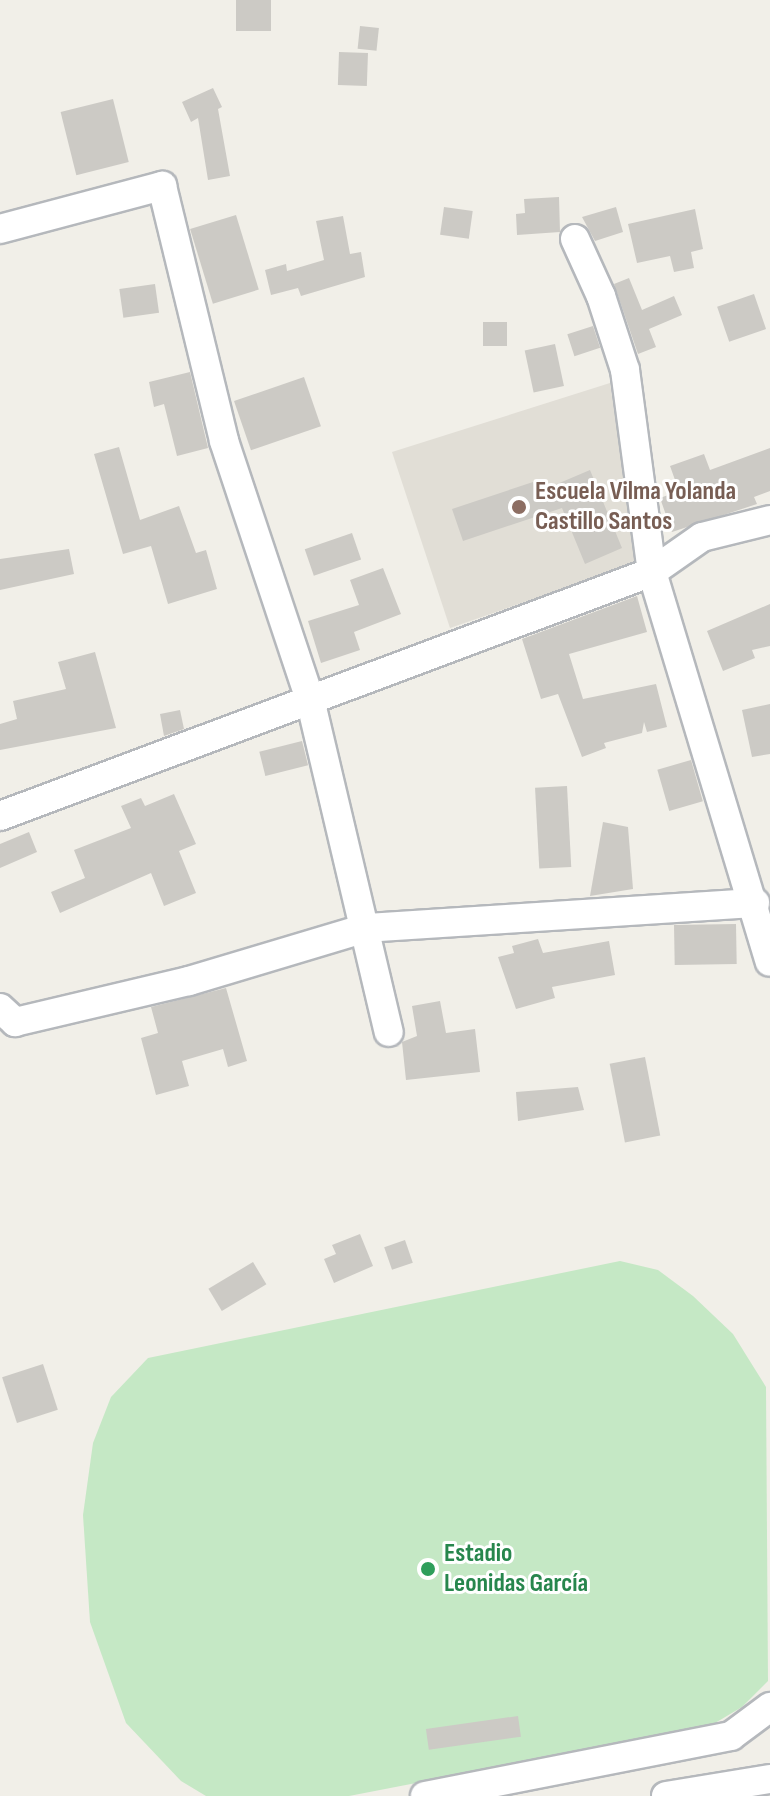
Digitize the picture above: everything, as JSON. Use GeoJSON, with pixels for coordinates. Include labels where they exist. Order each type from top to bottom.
{"type":"FeatureCollection","features":[{"type":"Feature","properties":{"kind":"street"},"geometry":{"type":"LineString","coordinates":[[0,229],[162,186],[224,441],[310,699],[389,1032]]}},
{"type":"Feature","properties":{"kind":"street"},"geometry":{"type":"LineString","coordinates":[[575,239],[601,296],[625,370],[652,572],[755,903],[770,962]]}},
{"type":"Feature","properties":{"kind":"street"},"geometry":{"type":"LineString","coordinates":[[0,816],[652,572],[702,537],[770,520]]}},
{"type":"Feature","properties":{"kind":"street"},"geometry":{"type":"LineString","coordinates":[[0,1008],[15,1022],[189,981],[366,928],[755,903]]}},
{"type":"Feature","properties":{"kind":"street"},"geometry":{"type":"LineString","coordinates":[[425,1796],[731,1736],[770,1707]]}},
{"type":"Feature","properties":{"kind":"street"},"geometry":{"type":"LineString","coordinates":[[666,1796],[770,1779]]}},
{"type":"Feature","properties":{"kind":"shaded area","name":"Escuela Vilma Yolanda Castillo Santos"},"geometry":{"type":"Polygon","coordinates":[[[610,383],[637,563],[450,628],[392,452],[610,383]]]}},
{"type":"Feature","properties":{"kind":"green space","name":"Estadio Leonidas García"},"geometry":{"type":"Polygon","coordinates":[[[620,1261],[658,1270],[693,1296],[733,1334],[766,1387],[768,1681],[742,1707],[710,1726],[349,1796],[206,1796],[181,1781],[126,1723],[90,1622],[83,1515],[93,1443],[111,1397],[148,1358],[620,1261]]]}},
{"type":"Feature","properties":{"kind":"building"},"geometry":{"type":"Polygon","coordinates":[[[236,0],[271,0],[271,31],[236,31],[236,0]]]}},
{"type":"Feature","properties":{"kind":"building"},"geometry":{"type":"Polygon","coordinates":[[[360,26],[379,28],[376,51],[358,49],[360,26]]]}},
{"type":"Feature","properties":{"kind":"building"},"geometry":{"type":"Polygon","coordinates":[[[339,52],[368,53],[367,86],[338,85],[339,52]]]}},
{"type":"Feature","properties":{"kind":"building"},"geometry":{"type":"Polygon","coordinates":[[[213,88],[222,107],[218,109],[230,176],[208,180],[198,118],[191,122],[182,102],[213,88]]]}},
{"type":"Feature","properties":{"kind":"building"},"geometry":{"type":"Polygon","coordinates":[[[113,99],[129,162],[76,175],[61,112],[113,99]]]}},
{"type":"Feature","properties":{"kind":"building"},"geometry":{"type":"Polygon","coordinates":[[[559,197],[560,232],[517,235],[516,214],[525,213],[524,199],[559,197]]]}},
{"type":"Feature","properties":{"kind":"building"},"geometry":{"type":"Polygon","coordinates":[[[444,207],[473,211],[469,239],[440,235],[444,207]]]}},
{"type":"Feature","properties":{"kind":"building"},"geometry":{"type":"Polygon","coordinates":[[[616,207],[623,232],[595,241],[582,217],[616,207]]]}},
{"type":"Feature","properties":{"kind":"building"},"geometry":{"type":"Polygon","coordinates":[[[695,209],[703,249],[691,252],[694,268],[674,272],[670,256],[637,263],[628,224],[695,209]]]}},
{"type":"Feature","properties":{"kind":"building"},"geometry":{"type":"Polygon","coordinates":[[[236,215],[259,290],[213,304],[190,229],[236,215]]]}},
{"type":"Feature","properties":{"kind":"building"},"geometry":{"type":"Polygon","coordinates":[[[343,216],[350,254],[361,252],[365,277],[301,296],[298,288],[271,295],[265,270],[286,264],[287,271],[324,260],[316,221],[343,216]]]}},
{"type":"Feature","properties":{"kind":"building"},"geometry":{"type":"Polygon","coordinates":[[[629,278],[642,310],[674,296],[682,315],[649,329],[656,347],[638,354],[614,284],[629,278]]]}},
{"type":"Feature","properties":{"kind":"building"},"geometry":{"type":"Polygon","coordinates":[[[155,284],[159,313],[123,318],[119,289],[155,284]]]}},
{"type":"Feature","properties":{"kind":"building"},"geometry":{"type":"Polygon","coordinates":[[[754,294],[766,329],[729,342],[717,307],[754,294]]]}},
{"type":"Feature","properties":{"kind":"building"},"geometry":{"type":"Polygon","coordinates":[[[483,322],[507,322],[507,346],[483,346],[483,322]]]}},
{"type":"Feature","properties":{"kind":"building"},"geometry":{"type":"Polygon","coordinates":[[[593,326],[600,348],[574,356],[567,334],[593,326]]]}},
{"type":"Feature","properties":{"kind":"building"},"geometry":{"type":"Polygon","coordinates":[[[555,344],[564,386],[534,393],[525,350],[555,344]]]}},
{"type":"Feature","properties":{"kind":"building"},"geometry":{"type":"Polygon","coordinates":[[[190,372],[208,448],[177,456],[164,404],[154,407],[149,382],[190,372]]]}},
{"type":"Feature","properties":{"kind":"building"},"geometry":{"type":"Polygon","coordinates":[[[304,377],[321,426],[251,450],[234,401],[304,377]]]}},
{"type":"Feature","properties":{"kind":"building"},"geometry":{"type":"Polygon","coordinates":[[[119,447],[140,520],[179,506],[196,553],[206,550],[217,589],[168,604],[151,546],[123,554],[94,454],[119,447]]]}},
{"type":"Feature","properties":{"kind":"building"},"geometry":{"type":"Polygon","coordinates":[[[770,448],[770,491],[754,497],[757,504],[672,532],[660,498],[679,491],[670,466],[704,454],[710,470],[770,448]]]}},
{"type":"Feature","properties":{"kind":"building"},"geometry":{"type":"Polygon","coordinates":[[[590,470],[622,548],[585,564],[562,508],[463,541],[452,509],[533,482],[536,493],[590,470]]]}},
{"type":"Feature","properties":{"kind":"building"},"geometry":{"type":"Polygon","coordinates":[[[352,533],[361,559],[314,576],[305,549],[352,533]]]}},
{"type":"Feature","properties":{"kind":"building"},"geometry":{"type":"Polygon","coordinates":[[[69,549],[74,574],[0,590],[0,559],[69,549]]]}},
{"type":"Feature","properties":{"kind":"building"},"geometry":{"type":"Polygon","coordinates":[[[383,568],[401,614],[354,632],[360,650],[321,663],[308,621],[359,605],[350,580],[383,568]]]}},
{"type":"Feature","properties":{"kind":"building"},"geometry":{"type":"Polygon","coordinates":[[[637,596],[647,632],[569,654],[583,699],[656,684],[667,727],[647,732],[644,722],[642,733],[604,743],[606,748],[582,757],[558,694],[541,699],[522,639],[637,596]]]}},
{"type":"Feature","properties":{"kind":"building"},"geometry":{"type":"Polygon","coordinates":[[[770,604],[770,646],[752,650],[755,658],[723,671],[707,631],[770,604]]]}},
{"type":"Feature","properties":{"kind":"building"},"geometry":{"type":"Polygon","coordinates":[[[95,652],[116,728],[0,750],[0,724],[17,719],[13,701],[66,689],[58,662],[95,652]]]}},
{"type":"Feature","properties":{"kind":"building"},"geometry":{"type":"Polygon","coordinates":[[[770,704],[770,754],[752,757],[742,710],[770,704]]]}},
{"type":"Feature","properties":{"kind":"building"},"geometry":{"type":"Polygon","coordinates":[[[180,710],[184,729],[164,736],[160,714],[180,710]]]}},
{"type":"Feature","properties":{"kind":"building"},"geometry":{"type":"Polygon","coordinates":[[[302,741],[308,765],[265,776],[259,752],[302,741]]]}},
{"type":"Feature","properties":{"kind":"building"},"geometry":{"type":"Polygon","coordinates":[[[691,760],[703,801],[669,811],[657,770],[691,760]]]}},
{"type":"Feature","properties":{"kind":"building"},"geometry":{"type":"Polygon","coordinates":[[[567,786],[571,867],[539,869],[535,788],[567,786]]]}},
{"type":"Feature","properties":{"kind":"building"},"geometry":{"type":"Polygon","coordinates":[[[174,794],[196,844],[179,851],[196,893],[164,906],[151,873],[60,913],[51,892],[85,878],[74,850],[131,828],[121,806],[141,798],[145,806],[174,794]]]}},
{"type":"Feature","properties":{"kind":"building"},"geometry":{"type":"Polygon","coordinates":[[[603,822],[628,827],[633,889],[590,896],[603,822]]]}},
{"type":"Feature","properties":{"kind":"building"},"geometry":{"type":"Polygon","coordinates":[[[29,832],[37,852],[0,868],[0,844],[29,832]]]}},
{"type":"Feature","properties":{"kind":"building"},"geometry":{"type":"Polygon","coordinates":[[[736,924],[737,964],[675,965],[674,925],[736,924]]]}},
{"type":"Feature","properties":{"kind":"building"},"geometry":{"type":"Polygon","coordinates":[[[538,939],[543,953],[609,941],[615,975],[552,987],[555,998],[516,1009],[498,957],[514,953],[512,946],[538,939]]]}},
{"type":"Feature","properties":{"kind":"building"},"geometry":{"type":"Polygon","coordinates":[[[226,988],[247,1061],[228,1067],[223,1049],[182,1061],[189,1086],[156,1095],[141,1038],[158,1033],[151,1007],[226,988]]]}},
{"type":"Feature","properties":{"kind":"building"},"geometry":{"type":"Polygon","coordinates":[[[440,1001],[446,1033],[475,1029],[480,1072],[406,1080],[402,1042],[417,1036],[412,1006],[440,1001]]]}},
{"type":"Feature","properties":{"kind":"building"},"geometry":{"type":"Polygon","coordinates":[[[645,1057],[660,1136],[625,1142],[610,1064],[645,1057]]]}},
{"type":"Feature","properties":{"kind":"building"},"geometry":{"type":"Polygon","coordinates":[[[578,1087],[584,1110],[518,1121],[516,1092],[578,1087]]]}},
{"type":"Feature","properties":{"kind":"building"},"geometry":{"type":"Polygon","coordinates":[[[360,1234],[373,1266],[334,1283],[324,1259],[336,1254],[332,1245],[360,1234]]]}},
{"type":"Feature","properties":{"kind":"building"},"geometry":{"type":"Polygon","coordinates":[[[405,1240],[413,1263],[392,1270],[384,1247],[405,1240]]]}},
{"type":"Feature","properties":{"kind":"building"},"geometry":{"type":"Polygon","coordinates":[[[253,1262],[266,1284],[222,1311],[208,1289],[253,1262]]]}},
{"type":"Feature","properties":{"kind":"building"},"geometry":{"type":"Polygon","coordinates":[[[43,1364],[58,1410],[17,1423],[2,1377],[43,1364]]]}},
{"type":"Feature","properties":{"kind":"building"},"geometry":{"type":"Polygon","coordinates":[[[518,1716],[521,1737],[429,1750],[426,1729],[518,1716]]]}},
{"type":"Feature","properties":{"kind":"place","name":"Escuela Vilma Yolanda Castillo Santos"},"geometry":{"type":"Point","coordinates":[519,507]}},
{"type":"Feature","properties":{"kind":"place","name":"Estadio Leonidas García"},"geometry":{"type":"Point","coordinates":[428,1569]}}]}
